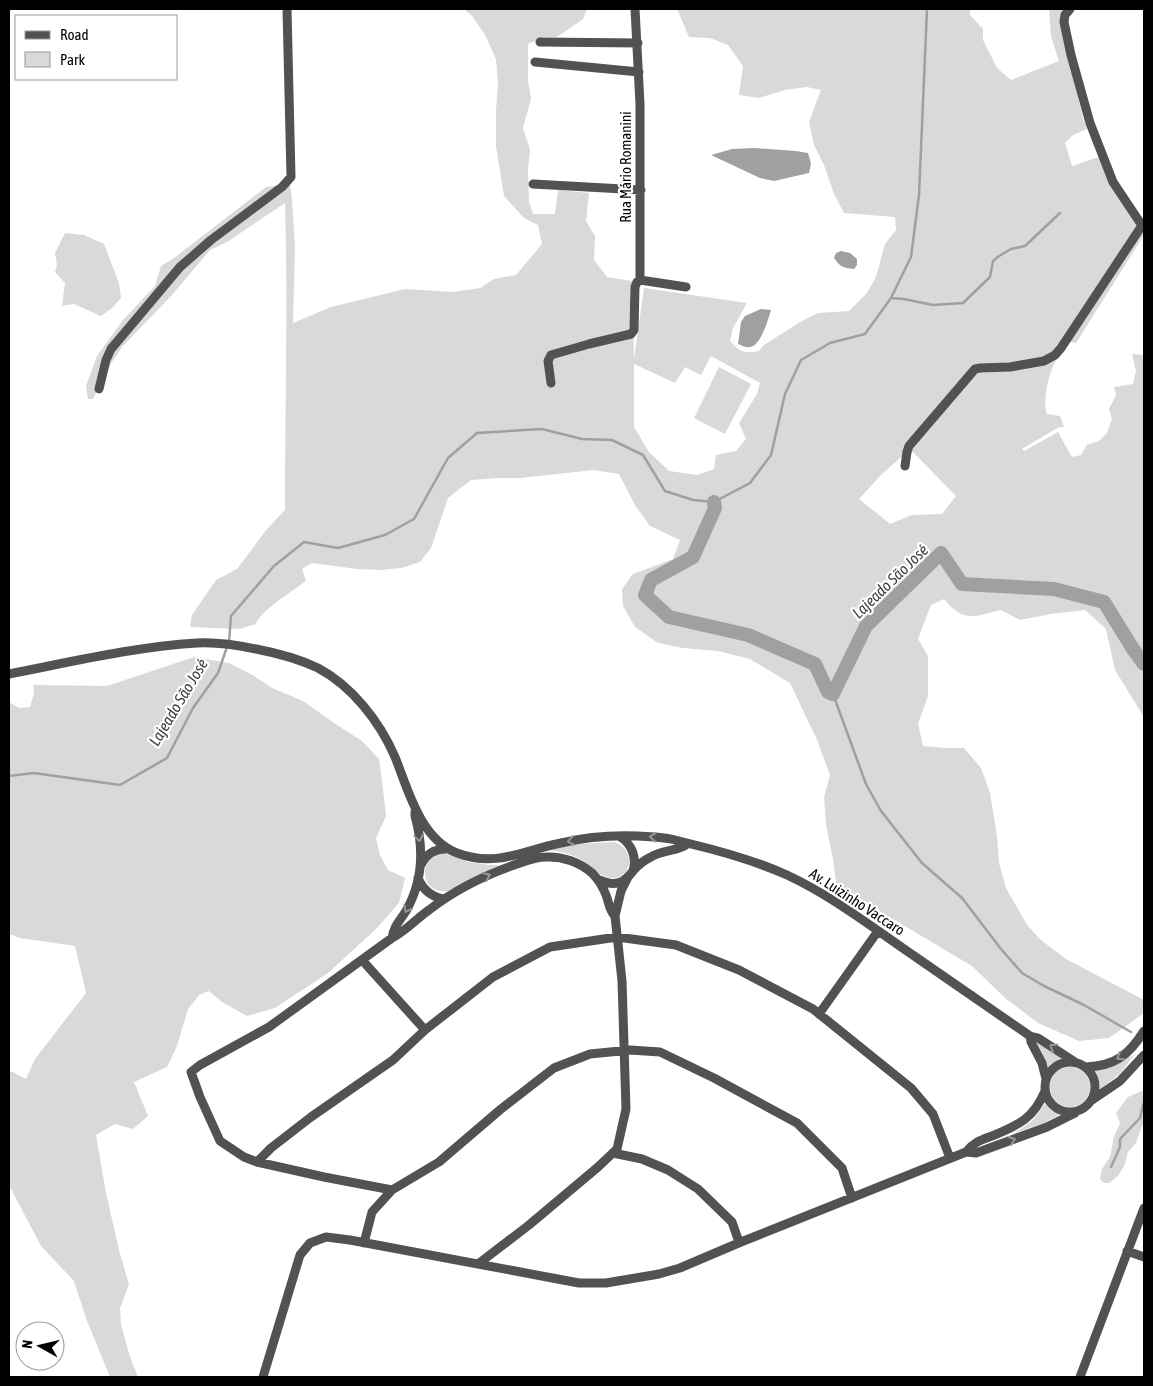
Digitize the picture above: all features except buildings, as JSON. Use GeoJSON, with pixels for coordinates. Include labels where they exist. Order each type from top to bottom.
{"type":"FeatureCollection","features":[{"type":"Feature","properties":{"kind":"street"},"geometry":{"type":"LineString","coordinates":[[99,389],[106,360],[111,349],[180,267],[211,240],[282,188],[291,176],[287,9]]}},
{"type":"Feature","properties":{"kind":"street","name":"Rua Mário Romanini"},"geometry":{"type":"LineString","coordinates":[[551,384],[548,361],[550,355],[631,334],[634,330],[636,287],[637,282],[640,280],[639,72],[635,9]]}},
{"type":"Feature","properties":{"kind":"street"},"geometry":{"type":"LineString","coordinates":[[905,466],[909,446],[975,369],[1010,367],[1044,361],[1061,348],[1141,227],[1141,224],[1113,182],[1090,122],[1071,55],[1064,22],[1065,15],[1070,9]]}},
{"type":"Feature","properties":{"kind":"street"},"geometry":{"type":"LineString","coordinates":[[540,42],[638,43]]}},
{"type":"Feature","properties":{"kind":"street"},"geometry":{"type":"LineString","coordinates":[[534,62],[639,72]]}},
{"type":"Feature","properties":{"kind":"street"},"geometry":{"type":"LineString","coordinates":[[533,184],[640,190]]}},
{"type":"Feature","properties":{"kind":"street"},"geometry":{"type":"LineString","coordinates":[[640,280],[686,287]]}},
{"type":"Feature","properties":{"kind":"street"},"geometry":{"type":"LineString","coordinates":[[9,674],[114,654],[198,643],[231,644],[273,652],[319,669],[350,692],[383,733],[416,809],[432,834],[446,849]]}},
{"type":"Feature","properties":{"kind":"street"},"geometry":{"type":"LineString","coordinates":[[392,938],[393,929],[412,900],[418,878],[421,846],[415,816],[416,809]]}},
{"type":"Feature","properties":{"kind":"street"},"geometry":{"type":"LineString","coordinates":[[478,1264],[529,1225],[617,1149],[626,1109],[622,980],[615,916],[621,891],[635,862],[628,842],[619,836]]}},
{"type":"Feature","properties":{"kind":"street","name":"Av. Luizinho Vaccaro"},"geometry":{"type":"LineString","coordinates":[[446,849],[469,857],[503,859],[565,842],[619,836],[678,840],[750,860],[822,893],[1030,1036],[1038,1038],[1075,1062]]}},
{"type":"Feature","properties":{"kind":"street"},"geometry":{"type":"LineString","coordinates":[[598,880],[613,883],[621,882],[651,856],[666,850],[682,848],[687,844]]}},
{"type":"Feature","properties":{"kind":"street"},"geometry":{"type":"LineString","coordinates":[[420,867],[424,858],[432,852],[446,849]]}},
{"type":"Feature","properties":{"kind":"street"},"geometry":{"type":"LineString","coordinates":[[392,1190],[324,1177],[257,1162],[244,1157],[220,1141],[200,1098],[191,1072],[200,1065],[269,1027],[400,934],[444,899],[494,873],[537,858],[554,857],[571,861],[586,869],[598,880],[615,916]]}},
{"type":"Feature","properties":{"kind":"street"},"geometry":{"type":"LineString","coordinates":[[418,878],[427,891],[435,897],[444,899]]}},
{"type":"Feature","properties":{"kind":"street"},"geometry":{"type":"LineString","coordinates":[[819,1014],[878,931]]}},
{"type":"Feature","properties":{"kind":"street"},"geometry":{"type":"LineString","coordinates":[[257,1162],[311,1117],[393,1060],[425,1030],[493,977],[550,946],[617,937],[676,945],[739,970],[813,1009],[911,1088],[933,1114],[950,1158]]}},
{"type":"Feature","properties":{"kind":"street"},"geometry":{"type":"LineString","coordinates":[[362,960],[425,1030]]}},
{"type":"Feature","properties":{"kind":"street"},"geometry":{"type":"LineString","coordinates":[[1086,1067],[1100,1066],[1120,1058],[1136,1045],[1144,1031]]}},
{"type":"Feature","properties":{"kind":"street"},"geometry":{"type":"LineString","coordinates":[[966,1152],[972,1144],[1022,1122],[1038,1106],[1045,1091],[1046,1079],[1042,1063],[1031,1042],[1030,1036]]}},
{"type":"Feature","properties":{"kind":"street"},"geometry":{"type":"LineString","coordinates":[[364,1242],[372,1212],[392,1190],[438,1162],[501,1109],[554,1068],[590,1054],[624,1050],[660,1052],[714,1078],[797,1123],[842,1168],[852,1198]]}},
{"type":"Feature","properties":{"kind":"street"},"geometry":{"type":"LineString","coordinates":[[263,1377],[300,1255],[310,1243],[326,1237],[364,1242],[579,1283],[606,1283],[659,1274],[950,1158],[966,1152],[976,1154],[1047,1127],[1088,1105],[1092,1100],[1120,1081],[1144,1055]]}},
{"type":"Feature","properties":{"kind":"street"},"geometry":{"type":"LineString","coordinates":[[1046,1079],[1052,1068],[1063,1062],[1075,1062],[1086,1067],[1095,1082],[1092,1100]]}},
{"type":"Feature","properties":{"kind":"street"},"geometry":{"type":"LineString","coordinates":[[1045,1091],[1054,1106],[1065,1112],[1078,1111]]}},
{"type":"Feature","properties":{"kind":"street"},"geometry":{"type":"LineString","coordinates":[[613,1153],[642,1159],[668,1170],[698,1188],[732,1222],[739,1242]]}},
{"type":"Feature","properties":{"kind":"street"},"geometry":{"type":"LineString","coordinates":[[1080,1377],[1144,1208]]}},
{"type":"Feature","properties":{"kind":"street"},"geometry":{"type":"LineString","coordinates":[[1127,1251],[1144,1257]]}},
{"type":"Feature","properties":{"kind":"green space"},"geometry":{"type":"Polygon","coordinates":[[[464,9],[587,9],[583,19],[557,37],[544,37],[528,44],[528,80],[531,99],[523,128],[530,150],[528,169],[529,202],[533,214],[555,214],[558,190],[589,193],[586,221],[595,236],[594,260],[607,277],[632,281],[634,359],[644,288],[747,303],[733,328],[730,341],[743,351],[759,351],[764,345],[818,313],[849,311],[867,293],[876,277],[885,244],[896,230],[895,217],[844,213],[814,145],[809,122],[821,90],[807,87],[785,90],[759,98],[739,95],[743,66],[728,45],[710,38],[689,37],[677,9],[970,9],[970,15],[983,29],[983,40],[997,68],[1011,80],[1059,61],[1051,36],[1049,9],[1067,9],[1068,57],[1087,129],[1073,135],[1065,143],[1072,166],[1099,157],[1144,225],[1144,235],[1076,343],[1070,342],[1070,340],[1053,365],[1045,401],[1047,414],[1060,416],[1064,427],[1059,427],[1022,449],[1024,451],[1058,432],[1072,457],[1081,455],[1087,445],[1099,441],[1107,433],[1112,419],[1109,409],[1116,395],[1114,387],[1133,384],[1136,371],[1132,354],[1144,355],[1144,717],[1115,670],[1106,629],[1085,610],[1020,620],[1001,610],[976,616],[963,615],[951,607],[944,599],[931,605],[918,639],[928,656],[928,696],[918,724],[923,746],[964,748],[981,768],[990,793],[999,863],[1006,888],[1027,925],[1042,941],[1066,959],[1144,1000],[1144,1013],[1109,1038],[1079,1041],[1038,1023],[1005,998],[972,966],[836,883],[826,825],[824,797],[830,775],[817,740],[790,683],[750,659],[718,651],[683,648],[658,643],[635,627],[623,606],[622,589],[633,574],[673,559],[680,540],[650,526],[635,505],[619,474],[594,470],[520,478],[471,480],[448,498],[431,548],[420,562],[401,568],[380,570],[312,563],[302,569],[306,581],[270,607],[256,624],[239,629],[190,627],[192,615],[216,580],[237,569],[267,529],[285,510],[285,203],[227,242],[210,250],[172,295],[122,347],[93,399],[88,399],[86,386],[97,356],[123,320],[155,286],[161,266],[266,187],[281,185],[289,177],[295,246],[293,323],[331,307],[405,289],[452,292],[480,288],[494,279],[516,275],[542,244],[538,225],[524,218],[504,196],[496,146],[498,84],[496,59],[485,35],[472,16],[464,9]],[[711,356],[701,375],[685,367],[675,383],[634,364],[634,427],[649,452],[669,471],[697,475],[714,469],[716,455],[736,451],[746,439],[739,423],[757,394],[760,383],[711,356]],[[910,449],[881,475],[859,499],[890,524],[912,515],[942,514],[956,496],[910,449]]]}},
{"type":"Feature","properties":{"kind":"green space"},"geometry":{"type":"Polygon","coordinates":[[[65,233],[84,235],[104,244],[119,283],[121,298],[101,316],[74,304],[62,306],[65,283],[55,272],[57,265],[55,253],[65,233]]]}},
{"type":"Feature","properties":{"kind":"green space"},"geometry":{"type":"Polygon","coordinates":[[[719,367],[751,384],[725,434],[694,418],[719,367]]]}},
{"type":"Feature","properties":{"kind":"green space"},"geometry":{"type":"Polygon","coordinates":[[[194,657],[229,663],[272,688],[303,701],[362,741],[379,759],[386,816],[376,838],[380,855],[388,870],[405,878],[399,903],[376,929],[328,973],[275,1008],[247,1016],[222,1002],[209,991],[199,995],[188,1009],[177,1046],[167,1067],[134,1082],[148,1116],[133,1129],[115,1124],[96,1135],[106,1193],[129,1285],[120,1308],[121,1324],[130,1357],[138,1377],[110,1377],[87,1321],[74,1281],[41,1246],[9,1185],[9,1072],[13,1072],[26,1079],[35,1059],[86,993],[75,946],[20,938],[9,934],[9,702],[19,708],[30,707],[34,694],[33,685],[107,686],[194,657]]]}},
{"type":"Feature","properties":{"kind":"green space"},"geometry":{"type":"Polygon","coordinates":[[[614,842],[626,850],[629,862],[625,873],[619,877],[612,878],[600,874],[586,862],[574,856],[549,850],[579,844],[614,842]]]}},
{"type":"Feature","properties":{"kind":"green space"},"geometry":{"type":"Polygon","coordinates":[[[444,853],[468,862],[499,865],[448,891],[439,891],[427,882],[425,875],[429,861],[435,856],[444,853]]]}},
{"type":"Feature","properties":{"kind":"green space"},"geometry":{"type":"Polygon","coordinates":[[[1036,1042],[1061,1058],[1048,1067],[1036,1042]]]}},
{"type":"Feature","properties":{"kind":"green space"},"geometry":{"type":"Polygon","coordinates":[[[1134,1055],[1121,1073],[1100,1089],[1096,1071],[1116,1065],[1134,1055]]]}},
{"type":"Feature","properties":{"kind":"green space"},"geometry":{"type":"Polygon","coordinates":[[[1070,1067],[1084,1073],[1090,1087],[1084,1101],[1070,1107],[1056,1101],[1050,1087],[1056,1073],[1070,1067]]]}},
{"type":"Feature","properties":{"kind":"green space"},"geometry":{"type":"Polygon","coordinates":[[[1144,1090],[1144,1120],[1136,1143],[1128,1152],[1125,1164],[1118,1176],[1109,1183],[1104,1183],[1100,1179],[1102,1169],[1110,1157],[1114,1136],[1120,1123],[1116,1113],[1128,1097],[1144,1090]]]}},
{"type":"Feature","properties":{"kind":"green space"},"geometry":{"type":"Polygon","coordinates":[[[1046,1103],[1059,1115],[1044,1123],[1013,1134],[1033,1120],[1046,1103]]]}},
{"type":"Feature","properties":{"kind":"shaded area"},"geometry":{"type":"Polygon","coordinates":[[[754,148],[808,153],[811,164],[809,173],[774,181],[760,178],[711,155],[732,149],[754,148]]]}},
{"type":"Feature","properties":{"kind":"shaded area"},"geometry":{"type":"Polygon","coordinates":[[[841,251],[850,253],[857,259],[857,265],[854,269],[842,266],[836,261],[834,258],[836,253],[841,251]]]}},
{"type":"Feature","properties":{"kind":"shaded area"},"geometry":{"type":"Polygon","coordinates":[[[761,309],[771,310],[759,340],[751,347],[738,344],[741,322],[745,316],[761,309]]]}},
{"type":"Feature","properties":{"kind":"waterway","name":"Lajeado São José"},"geometry":{"type":"LineString","coordinates":[[229,642],[231,616],[274,566],[304,542],[338,548],[385,535],[414,519],[448,458],[477,433],[542,429],[582,439],[612,440],[643,455],[665,491],[693,500],[714,502],[750,483],[771,455],[785,394],[801,360],[830,343],[865,334],[891,298],[911,257],[919,195],[927,9]]}},
{"type":"Feature","properties":{"kind":"waterway"},"geometry":{"type":"LineString","coordinates":[[891,298],[933,305],[963,303],[990,277],[993,261],[1011,249],[1025,246],[1060,213]]}},
{"type":"Feature","properties":{"kind":"waterway","name":"Lajeado São José"},"geometry":{"type":"LineString","coordinates":[[714,502],[715,508],[693,557],[651,580],[645,595],[669,617],[748,635],[815,664],[828,692],[833,694],[866,626],[941,553],[962,584],[1054,589],[1104,602],[1144,664]]}},
{"type":"Feature","properties":{"kind":"waterway","name":"Lajeado São José"},"geometry":{"type":"LineString","coordinates":[[9,776],[34,773],[120,785],[167,758],[193,708],[218,673],[227,647]]}},
{"type":"Feature","properties":{"kind":"waterway"},"geometry":{"type":"LineString","coordinates":[[833,694],[866,784],[881,811],[922,863],[962,898],[1022,973],[1131,1032]]}},
{"type":"Feature","properties":{"kind":"waterway"},"geometry":{"type":"LineString","coordinates":[[1111,1167],[1120,1147],[1120,1139],[1140,1118],[1144,1101]]}}]}
